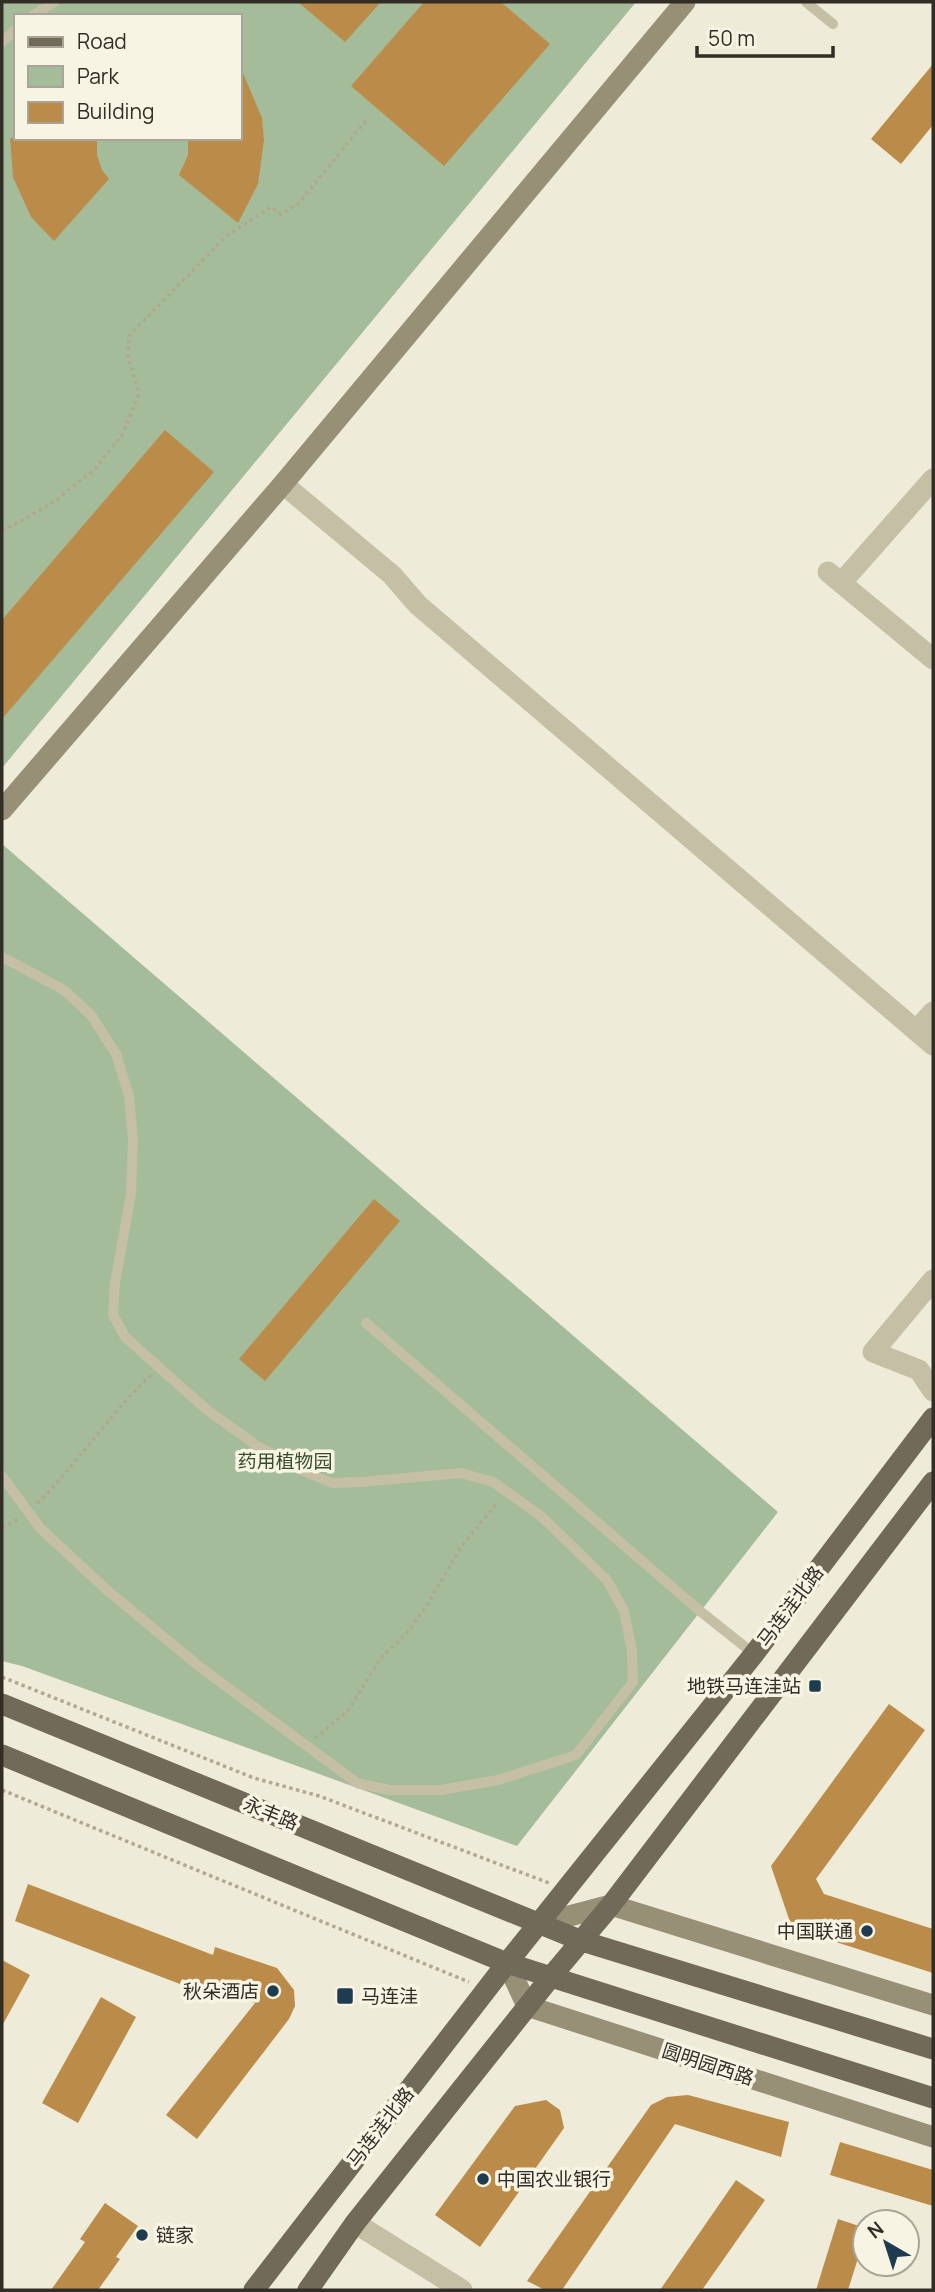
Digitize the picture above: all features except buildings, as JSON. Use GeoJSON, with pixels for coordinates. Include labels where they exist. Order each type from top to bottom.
{"type":"FeatureCollection","features":[{"type":"Feature","properties":{"kind":"main road","name":"马连洼北路"},"geometry":{"type":"LineString","coordinates":[[254,2290],[507,1963],[754,1654],[933,1418]]}},
{"type":"Feature","properties":{"kind":"main road","name":"马连洼北路"},"geometry":{"type":"LineString","coordinates":[[307,2290],[355,2223],[611,1905],[933,1482]]}},
{"type":"Feature","properties":{"kind":"main road","name":"永丰路"},"geometry":{"type":"LineString","coordinates":[[2,1704],[582,1941]]}},
{"type":"Feature","properties":{"kind":"main road"},"geometry":{"type":"LineString","coordinates":[[2,1755],[507,1963]]}},
{"type":"Feature","properties":{"kind":"main road"},"geometry":{"type":"LineString","coordinates":[[582,1941],[933,2049]]}},
{"type":"Feature","properties":{"kind":"main road","name":"圆明园西路"},"geometry":{"type":"LineString","coordinates":[[507,1963],[933,2098]]}},
{"type":"Feature","properties":{"kind":"street"},"geometry":{"type":"LineString","coordinates":[[2,810],[283,484],[685,2]]}},
{"type":"Feature","properties":{"kind":"street"},"geometry":{"type":"LineString","coordinates":[[933,479],[835,577],[933,659]]}},
{"type":"Feature","properties":{"kind":"street"},"geometry":{"type":"LineString","coordinates":[[283,484],[391,575],[418,605],[933,1045]]}},
{"type":"Feature","properties":{"kind":"street"},"geometry":{"type":"LineString","coordinates":[[916,1031],[933,1012]]}},
{"type":"Feature","properties":{"kind":"street"},"geometry":{"type":"LineString","coordinates":[[933,1280],[873,1352],[919,1370],[933,1391]]}},
{"type":"Feature","properties":{"kind":"street"},"geometry":{"type":"LineString","coordinates":[[539,1924],[611,1905],[933,2005]]}},
{"type":"Feature","properties":{"kind":"street"},"geometry":{"type":"LineString","coordinates":[[507,1963],[527,2006]]}},
{"type":"Feature","properties":{"kind":"street","name":"圆明园西路"},"geometry":{"type":"LineString","coordinates":[[527,2006],[933,2137]]}},
{"type":"Feature","properties":{"kind":"street"},"geometry":{"type":"LineString","coordinates":[[355,2223],[462,2290]]}},
{"type":"Feature","properties":{"kind":"lane"},"geometry":{"type":"LineString","coordinates":[[35,14],[54,2]]}},
{"type":"Feature","properties":{"kind":"lane"},"geometry":{"type":"LineString","coordinates":[[806,2],[833,24]]}},
{"type":"Feature","properties":{"kind":"lane"},"geometry":{"type":"LineString","coordinates":[[2,957],[64,990],[91,1015],[116,1054],[129,1096],[133,1140],[131,1194],[115,1283],[113,1315],[125,1337],[207,1410],[256,1445],[332,1483],[461,1473],[493,1482],[541,1516],[607,1580],[624,1611],[632,1651],[633,1682],[576,1755],[498,1780],[441,1790],[389,1790],[357,1783],[200,1667],[108,1591],[40,1528],[2,1476]]}},
{"type":"Feature","properties":{"kind":"lane"},"geometry":{"type":"LineString","coordinates":[[366,1323],[689,1602],[754,1654]]}},
{"type":"Feature","properties":{"kind":"path"},"geometry":{"type":"LineString","coordinates":[[2,531],[51,504],[95,468],[123,433],[139,393],[128,357],[129,335],[225,237],[271,207],[281,214],[298,204],[368,118]]}},
{"type":"Feature","properties":{"kind":"path"},"geometry":{"type":"LineString","coordinates":[[2,1528],[27,1512],[50,1491],[129,1397],[160,1367]]}},
{"type":"Feature","properties":{"kind":"path"},"geometry":{"type":"LineString","coordinates":[[306,1746],[347,1712],[381,1658],[407,1633],[461,1547],[506,1491]]}},
{"type":"Feature","properties":{"kind":"path"},"geometry":{"type":"LineString","coordinates":[[2,1677],[254,1778],[320,1796],[567,1889]]}},
{"type":"Feature","properties":{"kind":"path"},"geometry":{"type":"LineString","coordinates":[[2,1790],[487,1989]]}},
{"type":"Feature","properties":{"kind":"green space"},"geometry":{"type":"Polygon","coordinates":[[[2,2],[636,2],[2,768],[2,2]]]}},
{"type":"Feature","properties":{"kind":"green space","name":"药用植物园"},"geometry":{"type":"Polygon","coordinates":[[[2,844],[778,1512],[517,1846],[2,1661],[2,844]]]}},
{"type":"Feature","properties":{"kind":"place","name":"地铁马连洼站"},"geometry":{"type":"Point","coordinates":[815,1686]}},
{"type":"Feature","properties":{"kind":"place","name":"中国联通"},"geometry":{"type":"Point","coordinates":[867,1931]}},
{"type":"Feature","properties":{"kind":"place","name":"秋朵酒店"},"geometry":{"type":"Point","coordinates":[273,1991]}},
{"type":"Feature","properties":{"kind":"place","name":"马连洼"},"geometry":{"type":"Point","coordinates":[345,1996]}},
{"type":"Feature","properties":{"kind":"place","name":"中国农业银行"},"geometry":{"type":"Point","coordinates":[483,2179]}},
{"type":"Feature","properties":{"kind":"place","name":"链家"},"geometry":{"type":"Point","coordinates":[142,2235]}}]}
